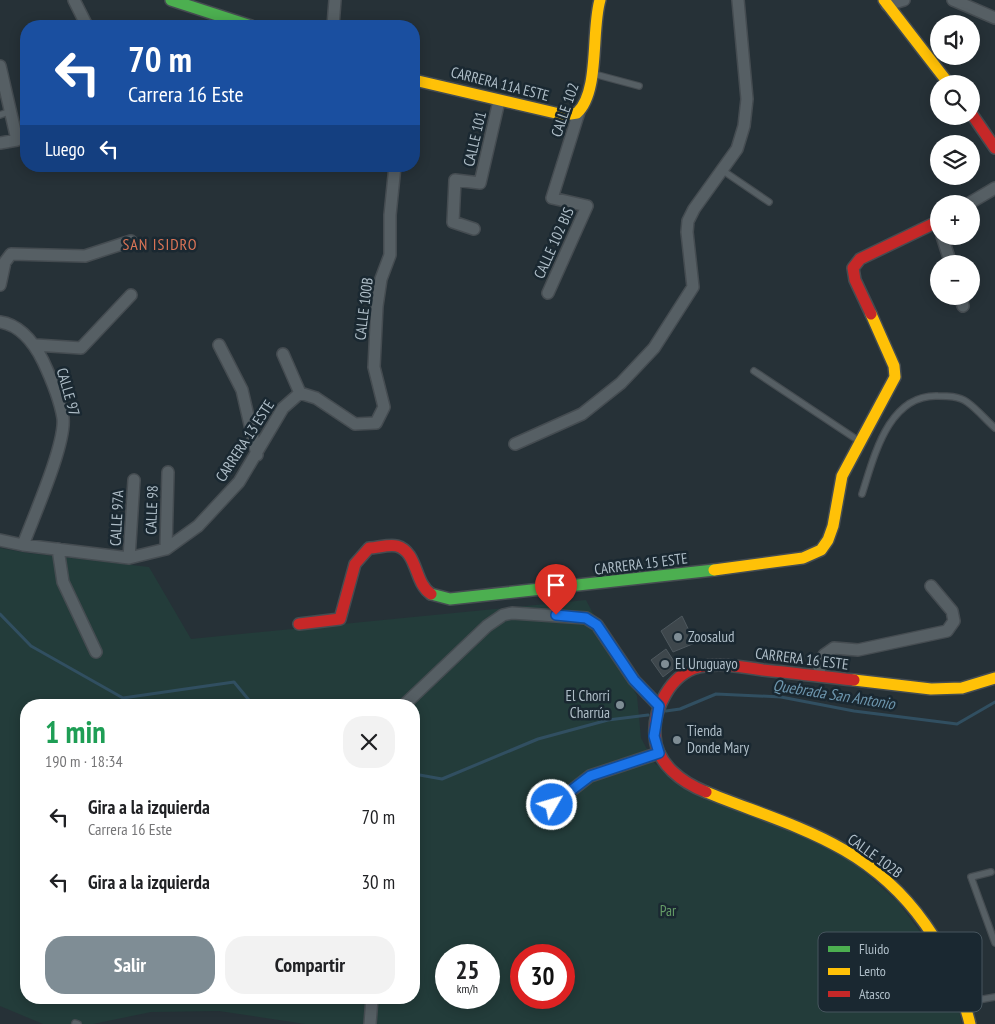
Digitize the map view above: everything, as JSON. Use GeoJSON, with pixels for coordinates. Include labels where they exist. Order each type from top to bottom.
{"type":"FeatureCollection","features":[{"type":"Feature","properties":{"kind":"street"},"geometry":{"type":"LineString","coordinates":[[74,0],[83,20]]}},
{"type":"Feature","properties":{"kind":"street"},"geometry":{"type":"LineString","coordinates":[[170,0],[232,20]]}},
{"type":"Feature","properties":{"kind":"street"},"geometry":{"type":"LineString","coordinates":[[333,20],[335,0]]}},
{"type":"Feature","properties":{"kind":"street","name":"CALLE 102"},"geometry":{"type":"LineString","coordinates":[[587,206],[552,198],[579,112],[588,97],[592,73],[593,31],[600,0]]}},
{"type":"Feature","properties":{"kind":"street"},"geometry":{"type":"LineString","coordinates":[[515,444],[582,414],[621,383],[654,348],[693,287],[687,232],[688,221],[737,149],[744,126],[747,99],[738,0]]}},
{"type":"Feature","properties":{"kind":"street"},"geometry":{"type":"LineString","coordinates":[[886,2],[904,0]]}},
{"type":"Feature","properties":{"kind":"street"},"geometry":{"type":"LineString","coordinates":[[953,0],[995,18]]}},
{"type":"Feature","properties":{"kind":"street"},"geometry":{"type":"LineString","coordinates":[[886,2],[942,75]]}},
{"type":"Feature","properties":{"kind":"street"},"geometry":{"type":"LineString","coordinates":[[0,66],[5,113],[17,140],[0,143]]}},
{"type":"Feature","properties":{"kind":"street","name":"CARRERA 11A ESTE"},"geometry":{"type":"LineString","coordinates":[[420,81],[564,115],[579,112]]}},
{"type":"Feature","properties":{"kind":"street","name":"CALLE 101"},"geometry":{"type":"LineString","coordinates":[[474,229],[453,222],[455,180],[480,184],[499,101]]}},
{"type":"Feature","properties":{"kind":"street"},"geometry":{"type":"LineString","coordinates":[[979,125],[995,148]]}},
{"type":"Feature","properties":{"kind":"street","name":"CALLE 100B"},"geometry":{"type":"LineString","coordinates":[[300,393],[316,398],[355,424],[376,423],[384,407],[374,367],[377,306],[381,279],[390,255],[390,215],[394,172]]}},
{"type":"Feature","properties":{"kind":"street"},"geometry":{"type":"LineString","coordinates":[[980,197],[995,188]]}},
{"type":"Feature","properties":{"kind":"street","name":"CALLE 102 BIS"},"geometry":{"type":"LineString","coordinates":[[548,293],[587,206]]}},
{"type":"Feature","properties":{"kind":"street"},"geometry":{"type":"LineString","coordinates":[[860,441],[890,387],[894,366],[855,280],[853,268],[860,259],[930,227]]}},
{"type":"Feature","properties":{"kind":"street"},"geometry":{"type":"LineString","coordinates":[[0,285],[5,262],[11,254],[85,256],[131,241]]}},
{"type":"Feature","properties":{"kind":"street"},"geometry":{"type":"LineString","coordinates":[[36,345],[81,348],[131,295]]}},
{"type":"Feature","properties":{"kind":"street","name":"CALLE 97"},"geometry":{"type":"LineString","coordinates":[[0,322],[11,324],[36,345],[48,371],[63,419],[57,452],[23,545]]}},
{"type":"Feature","properties":{"kind":"street"},"geometry":{"type":"LineString","coordinates":[[219,346],[242,390],[257,455]]}},
{"type":"Feature","properties":{"kind":"street"},"geometry":{"type":"LineString","coordinates":[[283,354],[300,393]]}},
{"type":"Feature","properties":{"kind":"street","name":"CARRERA 13 ESTE"},"geometry":{"type":"LineString","coordinates":[[0,540],[23,545],[129,558],[166,549],[198,526],[240,482],[283,408],[300,393]]}},
{"type":"Feature","properties":{"kind":"street","name":"CARRERA 15 ESTE"},"geometry":{"type":"LineString","coordinates":[[299,624],[340,618],[355,564],[369,548],[394,546],[403,548],[422,585],[433,596],[450,599],[632,580],[803,558],[820,550],[828,540],[833,526],[842,476],[860,441]]}},
{"type":"Feature","properties":{"kind":"street","name":"CALLE 98"},"geometry":{"type":"LineString","coordinates":[[166,549],[168,472]]}},
{"type":"Feature","properties":{"kind":"street","name":"CALLE 97A"},"geometry":{"type":"LineString","coordinates":[[129,558],[134,480]]}},
{"type":"Feature","properties":{"kind":"street"},"geometry":{"type":"LineString","coordinates":[[58,549],[63,582],[96,652]]}},
{"type":"Feature","properties":{"kind":"street"},"geometry":{"type":"LineString","coordinates":[[818,676],[824,656],[834,648],[858,650],[947,630],[954,621],[952,611],[931,586]]}},
{"type":"Feature","properties":{"kind":"street"},"geometry":{"type":"LineString","coordinates":[[410,699],[487,626],[503,615],[512,613],[586,618],[597,625],[634,680],[659,706]]}},
{"type":"Feature","properties":{"kind":"street","name":"CARRERA 16 ESTE"},"geometry":{"type":"LineString","coordinates":[[669,770],[659,753],[654,736],[659,706],[674,683],[696,668],[733,666],[948,689],[969,686],[995,678]]}},
{"type":"Feature","properties":{"kind":"street"},"geometry":{"type":"LineString","coordinates":[[540,815],[590,776],[659,753]]}},
{"type":"Feature","properties":{"kind":"street","name":"CALLE 102B"},"geometry":{"type":"LineString","coordinates":[[669,770],[692,787],[835,845],[869,867],[907,901],[931,932]]}},
{"type":"Feature","properties":{"kind":"street"},"geometry":{"type":"LineString","coordinates":[[370,1024],[372,1004]]}},
{"type":"Feature","properties":{"kind":"lane"},"geometry":{"type":"LineString","coordinates":[[592,73],[639,86]]}},
{"type":"Feature","properties":{"kind":"lane"},"geometry":{"type":"LineString","coordinates":[[722,170],[770,202]]}},
{"type":"Feature","properties":{"kind":"lane"},"geometry":{"type":"LineString","coordinates":[[754,372],[860,441]]}},
{"type":"Feature","properties":{"kind":"lane"},"geometry":{"type":"LineString","coordinates":[[862,494],[877,447],[888,424],[900,412],[918,399],[932,396],[951,396],[966,401],[995,428]]}},
{"type":"Feature","properties":{"kind":"lane"},"geometry":{"type":"LineString","coordinates":[[991,872],[971,877],[995,943]]}},
{"type":"Feature","properties":{"kind":"lane"},"geometry":{"type":"LineString","coordinates":[[982,999],[995,997]]}},
{"type":"Feature","properties":{"kind":"green space","name":"Par"},"geometry":{"type":"Polygon","coordinates":[[[0,548],[149,567],[191,639],[586,600],[637,696],[641,738],[655,764],[850,859],[898,902],[920,932],[818,932],[818,1012],[959,1012],[962,1024],[305,1024],[219,1011],[151,1012],[93,1024],[43,1024],[0,1006],[0,548]]]}},
{"type":"Feature","properties":{"kind":"building","name":"Zoosalud"},"geometry":{"type":"Polygon","coordinates":[[[682,616],[695,643],[673,652],[661,631],[682,616]]]}},
{"type":"Feature","properties":{"kind":"building","name":"El Uruguayo"},"geometry":{"type":"Polygon","coordinates":[[[666,649],[677,666],[663,677],[651,660],[666,649]]]}},
{"type":"Feature","properties":{"kind":"waterway","name":"Quebrada San Antonio"},"geometry":{"type":"LineString","coordinates":[[0,614],[31,646],[123,698],[234,682],[248,699]]}},
{"type":"Feature","properties":{"kind":"waterway","name":"Quebrada San Antonio"},"geometry":{"type":"LineString","coordinates":[[666,711],[680,709],[716,694],[781,697],[854,711],[957,724],[995,702]]}},
{"type":"Feature","properties":{"kind":"waterway","name":"Quebrada San Antonio"},"geometry":{"type":"LineString","coordinates":[[420,775],[442,779],[538,739],[608,720],[648,715]]}},
{"type":"Feature","properties":{"kind":"traffic: fast"},"geometry":{"type":"LineString","coordinates":[[171,0],[233,20]]}},
{"type":"Feature","properties":{"kind":"traffic: fast"},"geometry":{"type":"LineString","coordinates":[[431,594],[450,599],[714,570]]}},
{"type":"Feature","properties":{"kind":"traffic: slow"},"geometry":{"type":"LineString","coordinates":[[420,81],[564,115],[577,113],[589,91],[600,0]]}},
{"type":"Feature","properties":{"kind":"traffic: slow"},"geometry":{"type":"LineString","coordinates":[[884,0],[942,75]]}},
{"type":"Feature","properties":{"kind":"traffic: slow"},"geometry":{"type":"LineString","coordinates":[[714,570],[803,558],[821,550],[828,540],[833,526],[842,476],[895,377],[894,366],[871,314]]}},
{"type":"Feature","properties":{"kind":"traffic: slow"},"geometry":{"type":"LineString","coordinates":[[854,680],[931,689],[962,688],[995,678]]}},
{"type":"Feature","properties":{"kind":"traffic: slow"},"geometry":{"type":"LineString","coordinates":[[706,792],[794,826],[844,850],[868,865],[889,883],[908,903],[930,932]]}},
{"type":"Feature","properties":{"kind":"traffic: slow"},"geometry":{"type":"LineString","coordinates":[[966,1012],[970,1024]]}},
{"type":"Feature","properties":{"kind":"traffic: jam"},"geometry":{"type":"LineString","coordinates":[[979,125],[995,148]]}},
{"type":"Feature","properties":{"kind":"traffic: jam"},"geometry":{"type":"LineString","coordinates":[[871,314],[855,280],[853,268],[860,259],[930,225]]}},
{"type":"Feature","properties":{"kind":"traffic: jam"},"geometry":{"type":"LineString","coordinates":[[299,624],[340,619],[355,564],[369,548],[397,546],[404,549],[413,561],[421,583],[431,594]]}},
{"type":"Feature","properties":{"kind":"traffic: jam"},"geometry":{"type":"LineString","coordinates":[[706,792],[688,783],[672,771],[660,755],[657,746],[655,726],[660,705],[665,694],[680,677],[699,667],[723,665],[854,680]]}},
{"type":"Feature","properties":{"kind":"place","name":"Zoosalud"},"geometry":{"type":"Point","coordinates":[678,637]}},
{"type":"Feature","properties":{"kind":"place","name":"El Uruguayo"},"geometry":{"type":"Point","coordinates":[665,664]}},
{"type":"Feature","properties":{"kind":"place","name":"El Chorri Charrúa"},"geometry":{"type":"Point","coordinates":[620,705]}},
{"type":"Feature","properties":{"kind":"place","name":"Tienda Donde Mary"},"geometry":{"type":"Point","coordinates":[677,740]}},
{"type":"Feature","properties":{"kind":"district","name":"SAN ISIDRO"},"geometry":{"type":"Point","coordinates":[160,244]}},
{"type":"Feature","properties":{"kind":"route"},"geometry":{"type":"LineString","coordinates":[[552,805],[590,776],[659,753],[654,736],[654,725],[659,706],[634,680],[597,625],[586,618],[556,615]]}}]}
